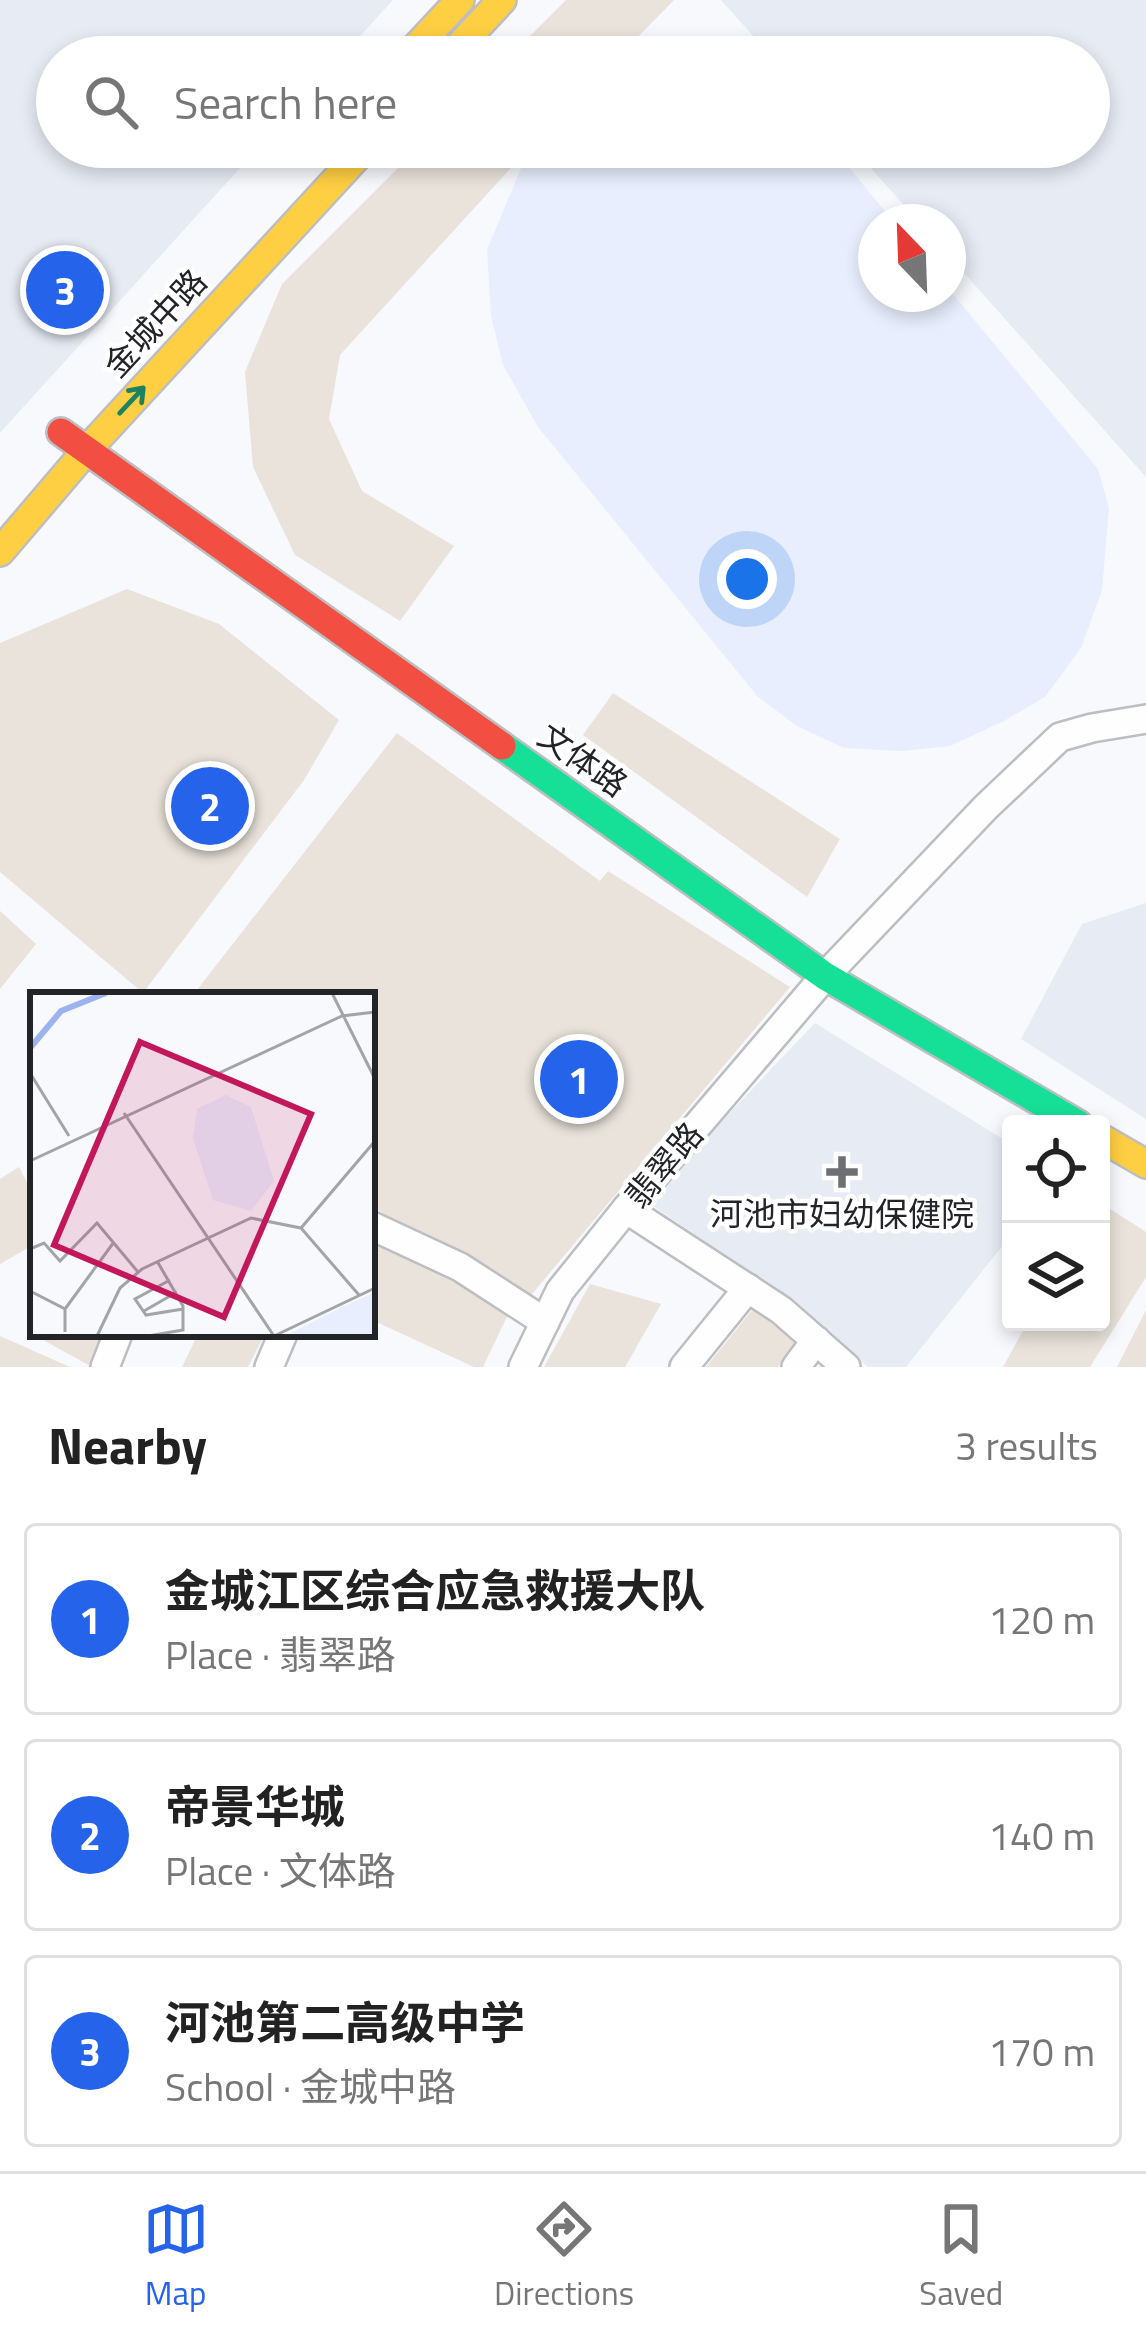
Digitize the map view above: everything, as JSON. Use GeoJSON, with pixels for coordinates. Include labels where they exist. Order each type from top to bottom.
{"type":"FeatureCollection","features":[{"type":"Feature","properties":{"kind":"main road"},"geometry":{"type":"LineString","coordinates":[[427,36],[460,0]]}},
{"type":"Feature","properties":{"kind":"main road"},"geometry":{"type":"LineString","coordinates":[[469,36],[502,0]]}},
{"type":"Feature","properties":{"kind":"main road","name":"金城中路"},"geometry":{"type":"LineString","coordinates":[[0,552],[86,451],[347,168]]}},
{"type":"Feature","properties":{"kind":"main road","name":"文体路"},"geometry":{"type":"LineString","coordinates":[[62,432],[825,976],[1063,1115]]}},
{"type":"Feature","properties":{"kind":"main road"},"geometry":{"type":"LineString","coordinates":[[1110,1143],[1146,1164]]}},
{"type":"Feature","properties":{"kind":"street","name":"翡翠路"},"geometry":{"type":"LineString","coordinates":[[523,1367],[560,1291],[626,1209],[825,976],[986,807],[1060,737],[1146,719]]}},
{"type":"Feature","properties":{"kind":"street"},"geometry":{"type":"LineString","coordinates":[[626,1209],[782,1310],[846,1367]]}},
{"type":"Feature","properties":{"kind":"street"},"geometry":{"type":"LineString","coordinates":[[375,1227],[460,1268],[545,1322]]}},
{"type":"Feature","properties":{"kind":"street"},"geometry":{"type":"LineString","coordinates":[[685,1367],[748,1288]]}},
{"type":"Feature","properties":{"kind":"street"},"geometry":{"type":"LineString","coordinates":[[105,1367],[117,1337]]}},
{"type":"Feature","properties":{"kind":"street"},"geometry":{"type":"LineString","coordinates":[[269,1367],[282,1337]]}},
{"type":"Feature","properties":{"kind":"street"},"geometry":{"type":"LineString","coordinates":[[796,1367],[816,1340]]}},
{"type":"Feature","properties":{"kind":"shaded area"},"geometry":{"type":"Polygon","coordinates":[[[0,0],[393,0],[360,36],[36,36],[36,168],[240,168],[0,433],[0,0]]]}},
{"type":"Feature","properties":{"kind":"shaded area"},"geometry":{"type":"Polygon","coordinates":[[[721,0],[1146,0],[1146,477],[966,275],[966,204],[903,204],[871,168],[1110,168],[1110,36],[753,36],[721,0]]]}},
{"type":"Feature","properties":{"kind":"shaded area"},"geometry":{"type":"Polygon","coordinates":[[[521,168],[849,168],[879,204],[858,204],[858,312],[966,310],[1098,469],[1109,508],[1102,590],[1081,648],[1045,697],[950,746],[902,751],[844,748],[797,726],[758,697],[538,427],[503,365],[491,316],[487,250],[521,168]]]}},
{"type":"Feature","properties":{"kind":"shaded area"},"geometry":{"type":"Polygon","coordinates":[[[1146,903],[1146,1119],[1021,1039],[1082,924],[1146,903]]]}},
{"type":"Feature","properties":{"kind":"shaded area","name":"河池市妇幼保健院"},"geometry":{"type":"Polygon","coordinates":[[[815,1023],[1002,1138],[1002,1246],[906,1367],[868,1367],[764,1282],[646,1201],[815,1023]]]}},
{"type":"Feature","properties":{"kind":"building"},"geometry":{"type":"Polygon","coordinates":[[[566,0],[674,0],[639,36],[530,36],[566,0]]]}},
{"type":"Feature","properties":{"kind":"building"},"geometry":{"type":"Polygon","coordinates":[[[398,168],[511,168],[340,355],[329,419],[362,491],[454,546],[400,621],[295,555],[253,467],[245,372],[282,284],[398,168]]]}},
{"type":"Feature","properties":{"kind":"building"},"geometry":{"type":"Polygon","coordinates":[[[127,589],[219,624],[339,720],[304,780],[144,992],[0,872],[0,643],[127,589]]]}},
{"type":"Feature","properties":{"kind":"building"},"geometry":{"type":"Polygon","coordinates":[[[613,693],[840,839],[807,897],[583,735],[613,693]]]}},
{"type":"Feature","properties":{"kind":"building"},"geometry":{"type":"Polygon","coordinates":[[[397,733],[600,881],[608,871],[790,987],[521,1307],[375,1208],[375,992],[195,992],[397,733]]]}},
{"type":"Feature","properties":{"kind":"building"},"geometry":{"type":"Polygon","coordinates":[[[0,911],[36,944],[0,989],[0,911]]]}},
{"type":"Feature","properties":{"kind":"building"},"geometry":{"type":"Polygon","coordinates":[[[19,1167],[30,1188],[30,1247],[0,1264],[0,1179],[19,1167]]]}},
{"type":"Feature","properties":{"kind":"building"},"geometry":{"type":"Polygon","coordinates":[[[1110,1209],[1146,1232],[1146,1277],[1090,1367],[1003,1367],[1023,1331],[1110,1331],[1110,1209]]]}},
{"type":"Feature","properties":{"kind":"building"},"geometry":{"type":"Polygon","coordinates":[[[375,1242],[512,1306],[483,1367],[375,1321],[375,1242]]]}},
{"type":"Feature","properties":{"kind":"building"},"geometry":{"type":"Polygon","coordinates":[[[590,1284],[661,1304],[625,1367],[544,1367],[590,1284]]]}},
{"type":"Feature","properties":{"kind":"building"},"geometry":{"type":"Polygon","coordinates":[[[756,1305],[802,1336],[778,1367],[706,1367],[756,1305]]]}},
{"type":"Feature","properties":{"kind":"building"},"geometry":{"type":"Polygon","coordinates":[[[1146,1310],[1146,1367],[1117,1367],[1146,1310]]]}},
{"type":"Feature","properties":{"kind":"building"},"geometry":{"type":"Polygon","coordinates":[[[0,1336],[70,1367],[0,1367],[0,1336]]]}},
{"type":"Feature","properties":{"kind":"building"},"geometry":{"type":"Polygon","coordinates":[[[38,1337],[103,1337],[92,1367],[38,1337]]]}},
{"type":"Feature","properties":{"kind":"building"},"geometry":{"type":"Polygon","coordinates":[[[197,1337],[263,1337],[248,1367],[182,1367],[197,1337]]]}},
{"type":"Feature","properties":{"kind":"traffic: fast"},"geometry":{"type":"LineString","coordinates":[[502,746],[825,976],[1063,1115]]}},
{"type":"Feature","properties":{"kind":"traffic: slow"},"geometry":{"type":"LineString","coordinates":[[427,36],[460,0]]}},
{"type":"Feature","properties":{"kind":"traffic: slow"},"geometry":{"type":"LineString","coordinates":[[469,36],[502,0]]}},
{"type":"Feature","properties":{"kind":"traffic: slow"},"geometry":{"type":"LineString","coordinates":[[0,552],[86,451],[347,168]]}},
{"type":"Feature","properties":{"kind":"traffic: slow"},"geometry":{"type":"LineString","coordinates":[[1110,1143],[1146,1164]]}},
{"type":"Feature","properties":{"kind":"traffic: jam"},"geometry":{"type":"LineString","coordinates":[[61,432],[502,746]]}},
{"type":"Feature","properties":{"kind":"place","name":"河池第二高级中学"},"geometry":{"type":"Point","coordinates":[65,290]}},
{"type":"Feature","properties":{"kind":"place","name":"帝景华城"},"geometry":{"type":"Point","coordinates":[210,806]}},
{"type":"Feature","properties":{"kind":"place","name":"金城江区综合应急救援大队"},"geometry":{"type":"Point","coordinates":[579,1079]}},
{"type":"Feature","properties":{"kind":"place","name":"河池市妇幼保健院"},"geometry":{"type":"Point","coordinates":[842,1172]}}]}
